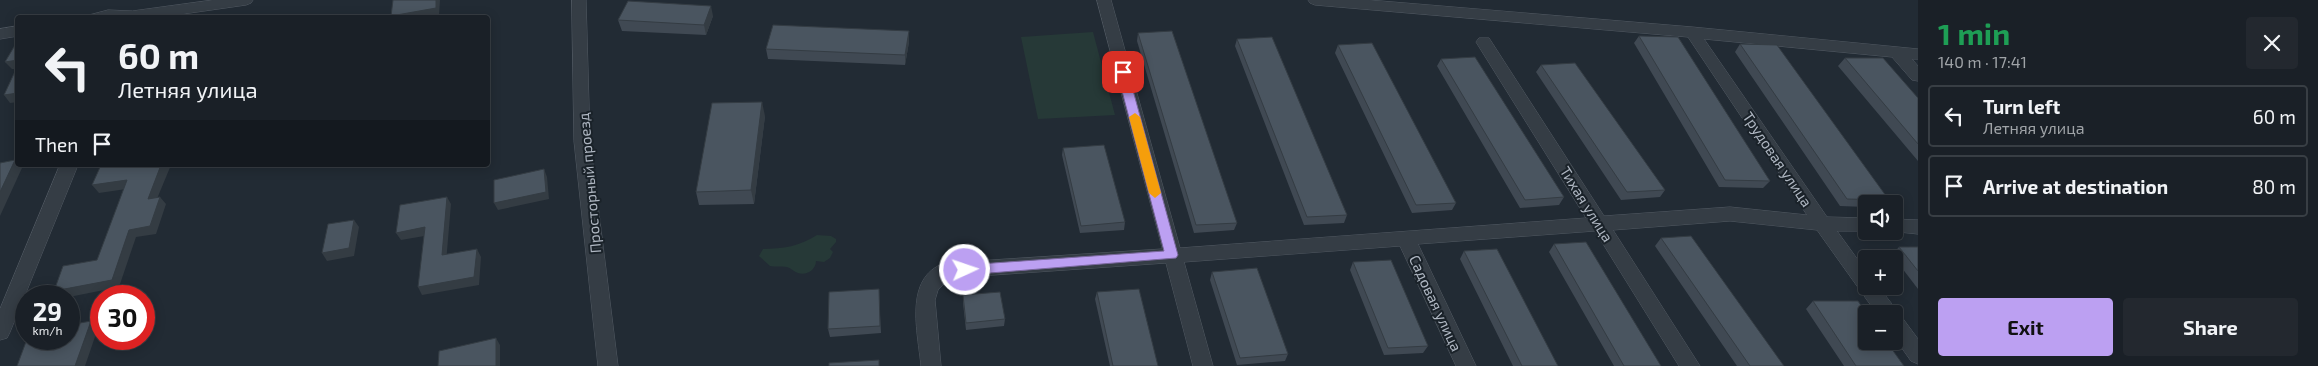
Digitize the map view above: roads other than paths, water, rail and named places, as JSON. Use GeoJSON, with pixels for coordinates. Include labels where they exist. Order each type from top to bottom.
{"type":"FeatureCollection","features":[{"type":"Feature","properties":{"kind":"street"},"geometry":{"type":"LineString","coordinates":[[133,15],[137,0]]}},
{"type":"Feature","properties":{"kind":"street"},"geometry":{"type":"LineString","coordinates":[[145,15],[246,0]]}},
{"type":"Feature","properties":{"kind":"street","name":"Просторный проезд"},"geometry":{"type":"LineString","coordinates":[[580,0],[582,141],[608,366]]}},
{"type":"Feature","properties":{"kind":"street"},"geometry":{"type":"LineString","coordinates":[[1104,0],[1203,366]]}},
{"type":"Feature","properties":{"kind":"street"},"geometry":{"type":"LineString","coordinates":[[1315,0],[1692,32],[1918,54]]}},
{"type":"Feature","properties":{"kind":"street"},"geometry":{"type":"LineString","coordinates":[[0,34],[15,32]]}},
{"type":"Feature","properties":{"kind":"street","name":"Трудовая улица"},"geometry":{"type":"LineString","coordinates":[[1692,32],[1822,224],[1858,273]]}},
{"type":"Feature","properties":{"kind":"street","name":"Тихая улица"},"geometry":{"type":"LineString","coordinates":[[1484,42],[1690,366]]}},
{"type":"Feature","properties":{"kind":"street"},"geometry":{"type":"LineString","coordinates":[[1897,52],[1918,76]]}},
{"type":"Feature","properties":{"kind":"street"},"geometry":{"type":"LineString","coordinates":[[0,332],[68,167]]}},
{"type":"Feature","properties":{"kind":"street"},"geometry":{"type":"LineString","coordinates":[[931,366],[925,300],[930,286],[945,271],[1730,214],[1822,224],[1858,225]]}},
{"type":"Feature","properties":{"kind":"street"},"geometry":{"type":"LineString","coordinates":[[1903,226],[1918,226]]}},
{"type":"Feature","properties":{"kind":"street","name":"Садовая улица"},"geometry":{"type":"LineString","coordinates":[[1406,239],[1466,366]]}},
{"type":"Feature","properties":{"kind":"street"},"geometry":{"type":"LineString","coordinates":[[1903,334],[1918,355]]}}]}
